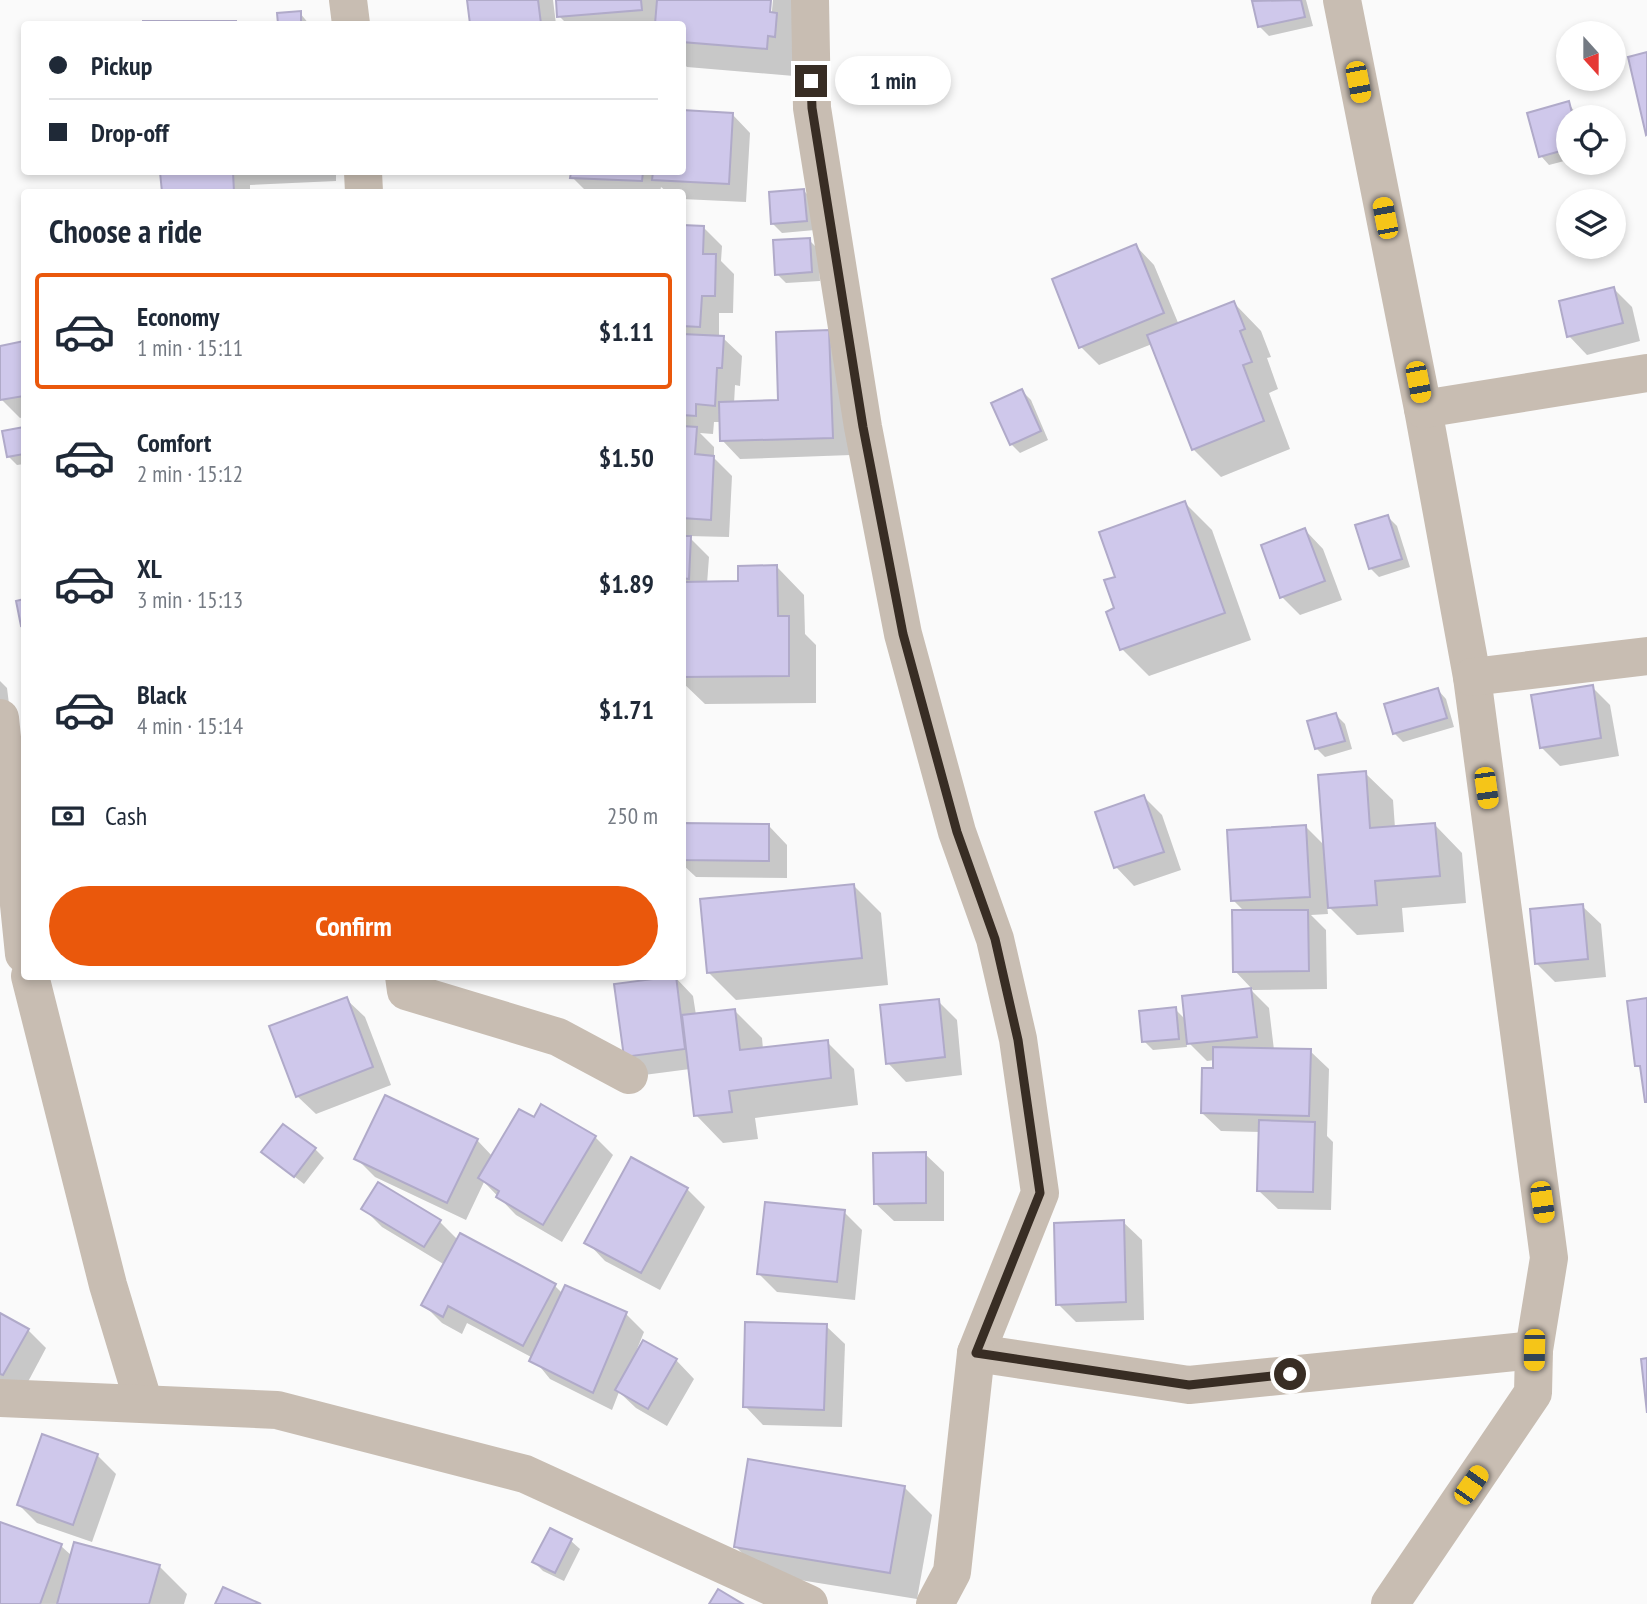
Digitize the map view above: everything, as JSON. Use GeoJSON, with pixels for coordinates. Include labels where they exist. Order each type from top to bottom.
{"type":"FeatureCollection","features":[{"type":"Feature","properties":{"kind":"street"},"geometry":{"type":"LineString","coordinates":[[348,0],[351,21]]}},
{"type":"Feature","properties":{"kind":"street"},"geometry":{"type":"LineString","coordinates":[[810,0],[812,108],[865,440],[903,634],[957,832],[995,939],[1018,1040],[1040,1193],[976,1353],[952,1572],[935,1604]]}},
{"type":"Feature","properties":{"kind":"street"},"geometry":{"type":"LineString","coordinates":[[1342,0],[1423,409],[1472,677],[1549,1258],[1534,1350],[1533,1392],[1390,1604]]}},
{"type":"Feature","properties":{"kind":"street"},"geometry":{"type":"LineString","coordinates":[[1423,409],[1647,373]]}},
{"type":"Feature","properties":{"kind":"street"},"geometry":{"type":"LineString","coordinates":[[1472,677],[1647,656]]}},
{"type":"Feature","properties":{"kind":"street"},"geometry":{"type":"LineString","coordinates":[[0,718],[21,924]]}},
{"type":"Feature","properties":{"kind":"street"},"geometry":{"type":"LineString","coordinates":[[31,980],[108,1285],[144,1404]]}},
{"type":"Feature","properties":{"kind":"street"},"geometry":{"type":"LineString","coordinates":[[405,980],[406,991],[558,1037],[629,1075]]}},
{"type":"Feature","properties":{"kind":"street"},"geometry":{"type":"LineString","coordinates":[[976,1353],[1189,1385],[1534,1350]]}},
{"type":"Feature","properties":{"kind":"street"},"geometry":{"type":"LineString","coordinates":[[0,1398],[277,1410],[525,1474],[810,1604]]}},
{"type":"Feature","properties":{"kind":"building"},"geometry":{"type":"Polygon","coordinates":[[[467,0],[538,0],[541,21],[470,21],[467,0]]]}},
{"type":"Feature","properties":{"kind":"building"},"geometry":{"type":"Polygon","coordinates":[[[556,0],[641,0],[642,10],[557,17],[556,0]]]}},
{"type":"Feature","properties":{"kind":"building"},"geometry":{"type":"Polygon","coordinates":[[[657,0],[771,0],[770,12],[777,13],[775,37],[768,36],[767,49],[686,42],[686,21],[655,21],[657,0]]]}},
{"type":"Feature","properties":{"kind":"building"},"geometry":{"type":"Polygon","coordinates":[[[1301,0],[1305,17],[1258,27],[1252,1],[1301,0]]]}},
{"type":"Feature","properties":{"kind":"building"},"geometry":{"type":"Polygon","coordinates":[[[301,11],[301,21],[278,21],[277,13],[301,11]]]}},
{"type":"Feature","properties":{"kind":"building"},"geometry":{"type":"Polygon","coordinates":[[[1647,52],[1647,134],[1646,135],[1628,57],[1647,52]]]}},
{"type":"Feature","properties":{"kind":"building"},"geometry":{"type":"Polygon","coordinates":[[[1569,101],[1570,105],[1556,105],[1556,152],[1539,157],[1527,113],[1569,101]]]}},
{"type":"Feature","properties":{"kind":"building"},"geometry":{"type":"Polygon","coordinates":[[[686,110],[733,113],[729,184],[652,180],[653,175],[686,175],[686,110]]]}},
{"type":"Feature","properties":{"kind":"building"},"geometry":{"type":"Polygon","coordinates":[[[160,175],[233,175],[234,189],[162,189],[160,175]]]}},
{"type":"Feature","properties":{"kind":"building"},"geometry":{"type":"Polygon","coordinates":[[[570,175],[643,175],[642,181],[570,178],[570,175]]]}},
{"type":"Feature","properties":{"kind":"building"},"geometry":{"type":"Polygon","coordinates":[[[804,189],[807,221],[771,224],[769,192],[804,189]]]}},
{"type":"Feature","properties":{"kind":"building"},"geometry":{"type":"Polygon","coordinates":[[[686,225],[704,226],[703,254],[716,254],[715,296],[702,296],[700,327],[686,326],[686,225]]]}},
{"type":"Feature","properties":{"kind":"building"},"geometry":{"type":"Polygon","coordinates":[[[810,238],[812,272],[775,275],[773,240],[810,238]]]}},
{"type":"Feature","properties":{"kind":"building"},"geometry":{"type":"Polygon","coordinates":[[[1136,244],[1164,313],[1079,348],[1052,279],[1136,244]]]}},
{"type":"Feature","properties":{"kind":"building"},"geometry":{"type":"Polygon","coordinates":[[[1614,287],[1623,323],[1567,337],[1559,301],[1614,287]]]}},
{"type":"Feature","properties":{"kind":"building"},"geometry":{"type":"Polygon","coordinates":[[[1234,301],[1245,329],[1240,331],[1252,362],[1243,365],[1264,421],[1192,450],[1147,335],[1234,301]]]}},
{"type":"Feature","properties":{"kind":"building"},"geometry":{"type":"Polygon","coordinates":[[[829,330],[833,438],[720,441],[719,402],[778,400],[776,332],[829,330]]]}},
{"type":"Feature","properties":{"kind":"building"},"geometry":{"type":"Polygon","coordinates":[[[686,334],[724,336],[722,368],[717,368],[715,406],[696,404],[696,416],[686,415],[686,334]]]}},
{"type":"Feature","properties":{"kind":"building"},"geometry":{"type":"Polygon","coordinates":[[[21,342],[21,396],[0,400],[0,346],[21,342]]]}},
{"type":"Feature","properties":{"kind":"building"},"geometry":{"type":"Polygon","coordinates":[[[1022,389],[1041,431],[1010,445],[991,403],[1022,389]]]}},
{"type":"Feature","properties":{"kind":"building"},"geometry":{"type":"Polygon","coordinates":[[[686,426],[697,427],[695,454],[714,456],[711,520],[686,518],[686,426]]]}},
{"type":"Feature","properties":{"kind":"building"},"geometry":{"type":"Polygon","coordinates":[[[21,428],[21,455],[7,457],[2,431],[21,428]]]}},
{"type":"Feature","properties":{"kind":"building"},"geometry":{"type":"Polygon","coordinates":[[[1185,501],[1225,613],[1120,650],[1106,612],[1114,608],[1104,580],[1115,577],[1099,532],[1185,501]]]}},
{"type":"Feature","properties":{"kind":"building"},"geometry":{"type":"Polygon","coordinates":[[[1388,515],[1402,559],[1369,569],[1355,525],[1388,515]]]}},
{"type":"Feature","properties":{"kind":"building"},"geometry":{"type":"Polygon","coordinates":[[[1305,528],[1325,581],[1280,598],[1261,545],[1305,528]]]}},
{"type":"Feature","properties":{"kind":"building"},"geometry":{"type":"Polygon","coordinates":[[[686,536],[691,536],[689,579],[686,579],[686,536]]]}},
{"type":"Feature","properties":{"kind":"building"},"geometry":{"type":"Polygon","coordinates":[[[777,565],[778,616],[789,616],[789,676],[686,677],[686,582],[738,581],[738,566],[777,565]]]}},
{"type":"Feature","properties":{"kind":"building"},"geometry":{"type":"Polygon","coordinates":[[[21,600],[21,626],[16,601],[21,600]]]}},
{"type":"Feature","properties":{"kind":"building"},"geometry":{"type":"Polygon","coordinates":[[[1593,685],[1601,738],[1540,748],[1531,695],[1593,685]]]}},
{"type":"Feature","properties":{"kind":"building"},"geometry":{"type":"Polygon","coordinates":[[[1438,688],[1447,718],[1393,734],[1384,704],[1438,688]]]}},
{"type":"Feature","properties":{"kind":"building"},"geometry":{"type":"Polygon","coordinates":[[[1336,713],[1345,741],[1315,749],[1307,721],[1336,713]]]}},
{"type":"Feature","properties":{"kind":"building"},"geometry":{"type":"Polygon","coordinates":[[[1366,771],[1370,828],[1435,823],[1440,876],[1375,881],[1377,905],[1328,908],[1318,775],[1366,771]]]}},
{"type":"Feature","properties":{"kind":"building"},"geometry":{"type":"Polygon","coordinates":[[[1144,795],[1164,852],[1114,868],[1095,812],[1144,795]]]}},
{"type":"Feature","properties":{"kind":"building"},"geometry":{"type":"Polygon","coordinates":[[[686,823],[769,824],[769,861],[686,860],[686,823]]]}},
{"type":"Feature","properties":{"kind":"building"},"geometry":{"type":"Polygon","coordinates":[[[1306,825],[1310,897],[1231,901],[1227,830],[1306,825]]]}},
{"type":"Feature","properties":{"kind":"building"},"geometry":{"type":"Polygon","coordinates":[[[854,884],[862,958],[707,973],[700,899],[854,884]]]}},
{"type":"Feature","properties":{"kind":"building"},"geometry":{"type":"Polygon","coordinates":[[[1583,904],[1588,959],[1535,964],[1530,909],[1583,904]]]}},
{"type":"Feature","properties":{"kind":"building"},"geometry":{"type":"Polygon","coordinates":[[[1232,910],[1308,910],[1309,971],[1233,972],[1232,910]]]}},
{"type":"Feature","properties":{"kind":"building"},"geometry":{"type":"Polygon","coordinates":[[[676,980],[685,1049],[624,1057],[614,984],[676,980]]]}},
{"type":"Feature","properties":{"kind":"building"},"geometry":{"type":"Polygon","coordinates":[[[1251,988],[1257,1037],[1187,1044],[1182,996],[1251,988]]]}},
{"type":"Feature","properties":{"kind":"building"},"geometry":{"type":"Polygon","coordinates":[[[347,997],[373,1067],[296,1097],[269,1026],[347,997]]]}},
{"type":"Feature","properties":{"kind":"building"},"geometry":{"type":"Polygon","coordinates":[[[1647,998],[1645,1102],[1640,1066],[1635,1066],[1627,1001],[1647,998]]]}},
{"type":"Feature","properties":{"kind":"building"},"geometry":{"type":"Polygon","coordinates":[[[939,999],[945,1057],[886,1064],[880,1005],[939,999]]]}},
{"type":"Feature","properties":{"kind":"building"},"geometry":{"type":"Polygon","coordinates":[[[1176,1007],[1179,1039],[1142,1042],[1139,1011],[1176,1007]]]}},
{"type":"Feature","properties":{"kind":"building"},"geometry":{"type":"Polygon","coordinates":[[[735,1009],[740,1050],[828,1040],[831,1078],[729,1091],[732,1112],[694,1116],[682,1015],[735,1009]]]}},
{"type":"Feature","properties":{"kind":"building"},"geometry":{"type":"Polygon","coordinates":[[[1213,1047],[1311,1049],[1309,1116],[1201,1113],[1202,1068],[1213,1068],[1213,1047]]]}},
{"type":"Feature","properties":{"kind":"building"},"geometry":{"type":"Polygon","coordinates":[[[385,1095],[478,1139],[447,1203],[354,1159],[385,1095]]]}},
{"type":"Feature","properties":{"kind":"building"},"geometry":{"type":"Polygon","coordinates":[[[541,1104],[596,1136],[543,1225],[496,1197],[499,1191],[478,1178],[519,1109],[534,1117],[541,1104]]]}},
{"type":"Feature","properties":{"kind":"building"},"geometry":{"type":"Polygon","coordinates":[[[1259,1120],[1315,1122],[1313,1192],[1257,1191],[1259,1120]]]}},
{"type":"Feature","properties":{"kind":"building"},"geometry":{"type":"Polygon","coordinates":[[[283,1124],[316,1148],[294,1177],[261,1152],[283,1124]]]}},
{"type":"Feature","properties":{"kind":"building"},"geometry":{"type":"Polygon","coordinates":[[[926,1152],[926,1203],[874,1204],[873,1153],[926,1152]]]}},
{"type":"Feature","properties":{"kind":"building"},"geometry":{"type":"Polygon","coordinates":[[[631,1157],[688,1188],[641,1273],[584,1243],[631,1157]]]}},
{"type":"Feature","properties":{"kind":"building"},"geometry":{"type":"Polygon","coordinates":[[[378,1182],[441,1220],[424,1247],[361,1209],[378,1182]]]}},
{"type":"Feature","properties":{"kind":"building"},"geometry":{"type":"Polygon","coordinates":[[[765,1202],[845,1210],[837,1282],[757,1274],[765,1202]]]}},
{"type":"Feature","properties":{"kind":"building"},"geometry":{"type":"Polygon","coordinates":[[[1124,1220],[1126,1302],[1056,1305],[1054,1223],[1124,1220]]]}},
{"type":"Feature","properties":{"kind":"building"},"geometry":{"type":"Polygon","coordinates":[[[460,1233],[556,1284],[523,1346],[448,1306],[443,1317],[421,1305],[460,1233]]]}},
{"type":"Feature","properties":{"kind":"building"},"geometry":{"type":"Polygon","coordinates":[[[565,1285],[627,1312],[593,1393],[529,1361],[565,1285]]]}},
{"type":"Feature","properties":{"kind":"building"},"geometry":{"type":"Polygon","coordinates":[[[0,1313],[29,1329],[3,1375],[0,1374],[0,1313]]]}},
{"type":"Feature","properties":{"kind":"building"},"geometry":{"type":"Polygon","coordinates":[[[745,1322],[827,1324],[824,1410],[743,1407],[745,1322]]]}},
{"type":"Feature","properties":{"kind":"building"},"geometry":{"type":"Polygon","coordinates":[[[643,1340],[677,1359],[648,1409],[615,1390],[643,1340]]]}},
{"type":"Feature","properties":{"kind":"building"},"geometry":{"type":"Polygon","coordinates":[[[1647,1358],[1647,1413],[1641,1359],[1647,1358]]]}},
{"type":"Feature","properties":{"kind":"building"},"geometry":{"type":"Polygon","coordinates":[[[42,1434],[98,1454],[73,1525],[17,1505],[42,1434]]]}},
{"type":"Feature","properties":{"kind":"building"},"geometry":{"type":"Polygon","coordinates":[[[748,1459],[905,1486],[890,1573],[734,1547],[748,1459]]]}},
{"type":"Feature","properties":{"kind":"building"},"geometry":{"type":"Polygon","coordinates":[[[0,1522],[62,1544],[40,1604],[0,1604],[0,1522]]]}},
{"type":"Feature","properties":{"kind":"building"},"geometry":{"type":"Polygon","coordinates":[[[550,1528],[572,1539],[555,1573],[532,1562],[550,1528]]]}},
{"type":"Feature","properties":{"kind":"building"},"geometry":{"type":"Polygon","coordinates":[[[74,1542],[160,1565],[149,1604],[57,1604],[74,1542]]]}},
{"type":"Feature","properties":{"kind":"building"},"geometry":{"type":"Polygon","coordinates":[[[223,1587],[261,1604],[215,1604],[223,1587]]]}},
{"type":"Feature","properties":{"kind":"building"},"geometry":{"type":"Polygon","coordinates":[[[718,1589],[743,1604],[709,1604],[718,1589]]]}},
{"type":"Feature","properties":{"kind":"route"},"geometry":{"type":"LineString","coordinates":[[811,81],[812,108],[863,427],[903,634],[957,832],[995,939],[1018,1040],[1040,1193],[976,1353],[1189,1385],[1290,1374]]}}]}
